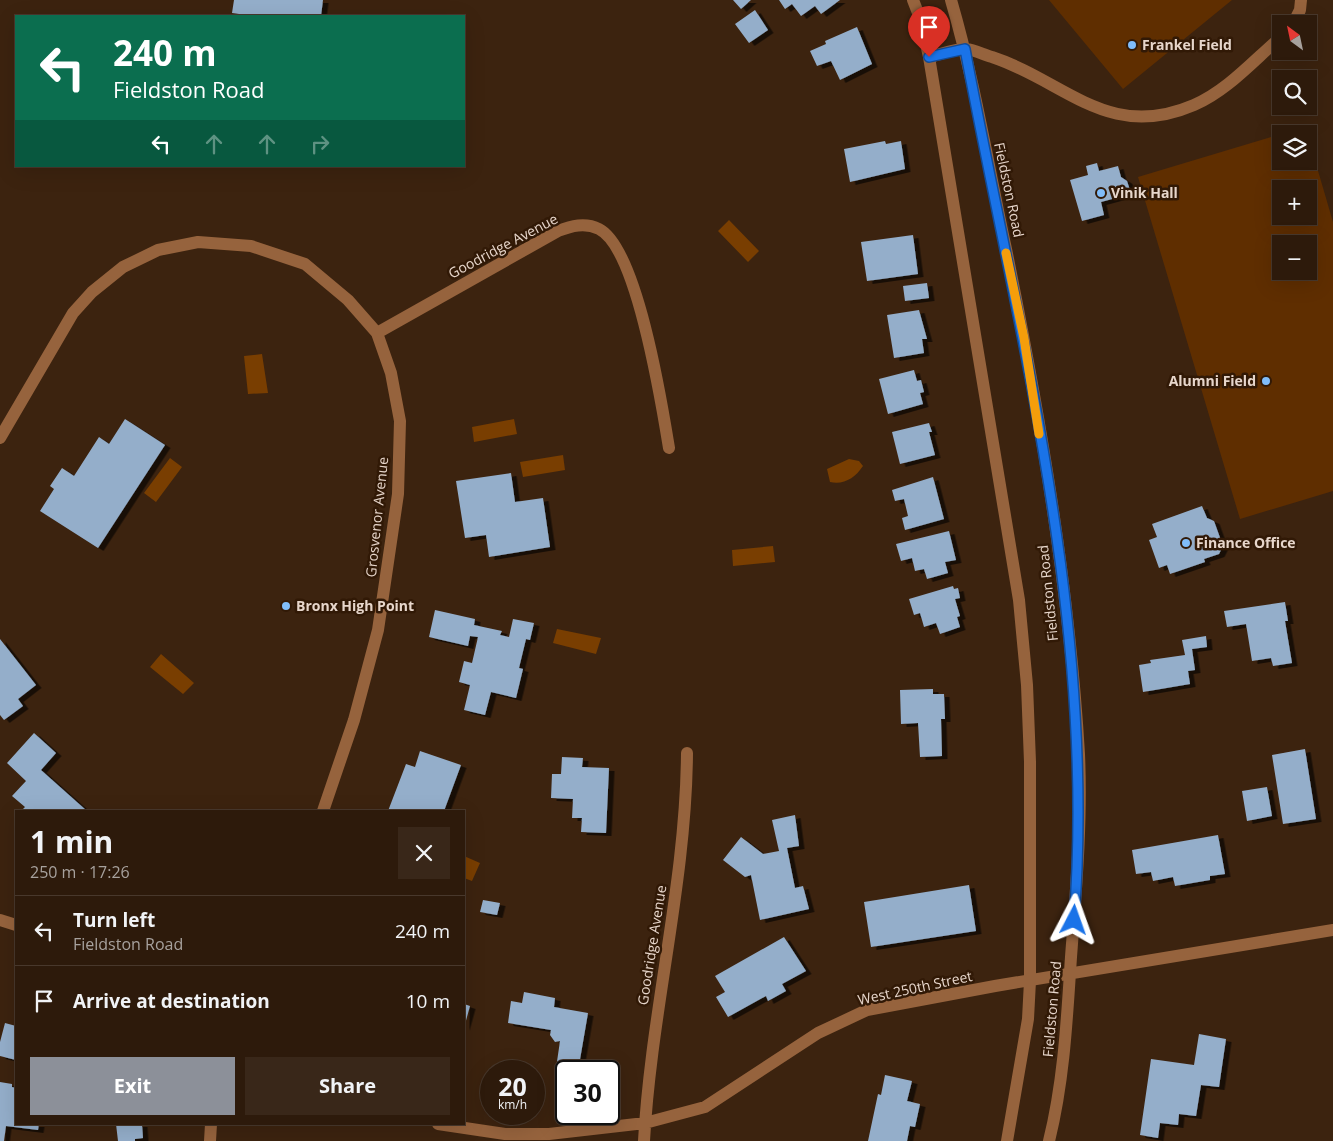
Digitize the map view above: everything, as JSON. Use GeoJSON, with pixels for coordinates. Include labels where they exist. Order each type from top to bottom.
{"type":"FeatureCollection","features":[{"type":"Feature","properties":{"kind":"street","name":"Fieldston Road"},"geometry":{"type":"LineString","coordinates":[[913,0],[920,18],[929,57],[1019,600],[1027,685],[1030,762],[1030,981],[1028,1019],[1007,1141]]}},
{"type":"Feature","properties":{"kind":"street","name":"Fieldston Road"},"geometry":{"type":"LineString","coordinates":[[951,0],[965,49],[1024,338],[1054,507],[1079,756],[1079,849],[1066,1040],[1049,1141]]}},
{"type":"Feature","properties":{"kind":"street"},"geometry":{"type":"LineString","coordinates":[[1298,15],[1301,0]]}},
{"type":"Feature","properties":{"kind":"street"},"geometry":{"type":"LineString","coordinates":[[929,57],[965,49],[1008,62],[1087,105],[1114,114],[1144,116],[1175,112],[1196,104],[1218,91],[1272,45]]}},
{"type":"Feature","properties":{"kind":"street","name":"Goodridge Avenue"},"geometry":{"type":"LineString","coordinates":[[377,333],[558,231],[577,224],[599,229],[614,243],[630,280],[651,346],[670,448]]}},
{"type":"Feature","properties":{"kind":"street","name":"Grosvenor Avenue"},"geometry":{"type":"LineString","coordinates":[[0,438],[74,313],[92,292],[123,266],[158,250],[198,242],[250,246],[305,264],[348,300],[377,333],[391,373],[400,421],[398,494],[378,630],[354,720],[323,810]]}},
{"type":"Feature","properties":{"kind":"street","name":"Goodridge Avenue"},"geometry":{"type":"LineString","coordinates":[[644,1141],[654,1033],[672,925],[686,804],[686,753]]}},
{"type":"Feature","properties":{"kind":"street"},"geometry":{"type":"LineString","coordinates":[[0,920],[15,925]]}},
{"type":"Feature","properties":{"kind":"street","name":"West 250th Street"},"geometry":{"type":"LineString","coordinates":[[445,1125],[505,1134],[549,1134],[645,1123],[705,1107],[818,1033],[867,1010],[1333,930]]}},
{"type":"Feature","properties":{"kind":"street"},"geometry":{"type":"LineString","coordinates":[[210,1141],[211,1125]]}},
{"type":"Feature","properties":{"kind":"shaded area","name":"Frankel Field"},"geometry":{"type":"Polygon","coordinates":[[[1049,0],[1232,0],[1123,89],[1049,0]]]}},
{"type":"Feature","properties":{"kind":"shaded area","name":"Alumni Field"},"geometry":{"type":"Polygon","coordinates":[[[1272,137],[1272,170],[1317,170],[1317,167],[1333,222],[1333,491],[1240,519],[1138,177],[1272,137]]]}},
{"type":"Feature","properties":{"kind":"shaded area"},"geometry":{"type":"Polygon","coordinates":[[[729,220],[759,251],[748,262],[718,231],[729,220]]]}},
{"type":"Feature","properties":{"kind":"shaded area"},"geometry":{"type":"Polygon","coordinates":[[[262,354],[268,393],[248,394],[244,356],[262,354]]]}},
{"type":"Feature","properties":{"kind":"shaded area"},"geometry":{"type":"Polygon","coordinates":[[[514,419],[517,434],[474,442],[472,427],[514,419]]]}},
{"type":"Feature","properties":{"kind":"shaded area"},"geometry":{"type":"Polygon","coordinates":[[[563,455],[565,470],[523,477],[520,462],[563,455]]]}},
{"type":"Feature","properties":{"kind":"shaded area"},"geometry":{"type":"Polygon","coordinates":[[[170,458],[182,467],[156,502],[144,493],[170,458]]]}},
{"type":"Feature","properties":{"kind":"shaded area"},"geometry":{"type":"Polygon","coordinates":[[[849,459],[859,461],[863,466],[849,480],[835,483],[830,482],[827,469],[849,459]]]}},
{"type":"Feature","properties":{"kind":"shaded area"},"geometry":{"type":"Polygon","coordinates":[[[773,546],[775,562],[733,566],[732,550],[773,546]]]}},
{"type":"Feature","properties":{"kind":"shaded area"},"geometry":{"type":"Polygon","coordinates":[[[557,629],[601,638],[596,654],[553,643],[557,629]]]}},
{"type":"Feature","properties":{"kind":"shaded area"},"geometry":{"type":"Polygon","coordinates":[[[161,654],[194,683],[183,694],[150,667],[161,654]]]}},
{"type":"Feature","properties":{"kind":"shaded area"},"geometry":{"type":"Polygon","coordinates":[[[465,856],[480,863],[472,881],[465,878],[465,856]]]}},
{"type":"Feature","properties":{"kind":"building"},"geometry":{"type":"Polygon","coordinates":[[[234,0],[323,0],[321,15],[247,15],[232,13],[234,0]]]}},
{"type":"Feature","properties":{"kind":"building"},"geometry":{"type":"Polygon","coordinates":[[[733,0],[751,0],[741,9],[733,0]]]}},
{"type":"Feature","properties":{"kind":"building"},"geometry":{"type":"Polygon","coordinates":[[[779,0],[840,0],[821,14],[815,6],[801,16],[792,4],[785,9],[779,0]]]}},
{"type":"Feature","properties":{"kind":"building"},"geometry":{"type":"Polygon","coordinates":[[[755,10],[768,30],[749,43],[735,24],[755,10]]]}},
{"type":"Feature","properties":{"kind":"building"},"geometry":{"type":"Polygon","coordinates":[[[857,27],[872,64],[840,80],[831,61],[817,66],[810,51],[826,44],[825,41],[857,27]]]}},
{"type":"Feature","properties":{"kind":"building"},"geometry":{"type":"Polygon","coordinates":[[[885,141],[886,144],[901,141],[905,169],[850,182],[844,149],[885,141]]]}},
{"type":"Feature","properties":{"kind":"building","name":"Vinik Hall"},"geometry":{"type":"Polygon","coordinates":[[[1097,163],[1099,171],[1118,166],[1121,177],[1127,181],[1130,190],[1127,195],[1101,202],[1104,215],[1082,221],[1070,180],[1088,175],[1086,166],[1097,163]]]}},
{"type":"Feature","properties":{"kind":"building"},"geometry":{"type":"Polygon","coordinates":[[[913,235],[918,274],[867,281],[861,242],[913,235]]]}},
{"type":"Feature","properties":{"kind":"building"},"geometry":{"type":"Polygon","coordinates":[[[927,283],[929,298],[905,301],[903,286],[927,283]]]}},
{"type":"Feature","properties":{"kind":"building"},"geometry":{"type":"Polygon","coordinates":[[[919,310],[927,339],[922,339],[924,353],[894,358],[887,315],[919,310]]]}},
{"type":"Feature","properties":{"kind":"building"},"geometry":{"type":"Polygon","coordinates":[[[914,370],[917,381],[921,380],[924,392],[920,393],[923,404],[888,414],[879,379],[914,370]]]}},
{"type":"Feature","properties":{"kind":"building"},"geometry":{"type":"Polygon","coordinates":[[[125,419],[165,445],[98,548],[40,511],[54,489],[50,486],[62,468],[74,476],[99,437],[109,444],[125,419]]]}},
{"type":"Feature","properties":{"kind":"building"},"geometry":{"type":"Polygon","coordinates":[[[929,423],[932,432],[929,432],[935,455],[900,464],[892,432],[929,423]]]}},
{"type":"Feature","properties":{"kind":"building"},"geometry":{"type":"Polygon","coordinates":[[[511,473],[515,502],[543,498],[550,547],[489,557],[486,535],[465,538],[456,481],[511,473]]]}},
{"type":"Feature","properties":{"kind":"building"},"geometry":{"type":"Polygon","coordinates":[[[933,477],[944,519],[905,530],[902,518],[908,516],[904,499],[895,501],[892,490],[933,477]]]}},
{"type":"Feature","properties":{"kind":"building","name":"Finance Office"},"geometry":{"type":"Polygon","coordinates":[[[1202,506],[1207,518],[1214,521],[1223,546],[1219,554],[1204,559],[1205,562],[1170,574],[1167,565],[1159,568],[1149,540],[1157,537],[1152,524],[1202,506]]]}},
{"type":"Feature","properties":{"kind":"building"},"geometry":{"type":"Polygon","coordinates":[[[949,531],[956,560],[945,562],[948,573],[927,579],[924,569],[915,571],[912,558],[901,561],[896,544],[949,531]]]}},
{"type":"Feature","properties":{"kind":"building"},"geometry":{"type":"Polygon","coordinates":[[[953,586],[954,589],[958,588],[960,598],[955,599],[960,616],[957,617],[960,627],[940,634],[936,623],[924,627],[920,613],[914,615],[909,599],[953,586]]]}},
{"type":"Feature","properties":{"kind":"building"},"geometry":{"type":"Polygon","coordinates":[[[1285,602],[1288,621],[1285,621],[1292,663],[1273,666],[1271,658],[1252,661],[1246,624],[1227,627],[1224,611],[1285,602]]]}},
{"type":"Feature","properties":{"kind":"building"},"geometry":{"type":"Polygon","coordinates":[[[435,610],[475,619],[474,625],[502,631],[500,635],[509,637],[513,619],[534,623],[530,640],[526,639],[519,668],[523,669],[516,698],[491,692],[485,715],[464,710],[470,685],[459,682],[464,661],[472,663],[478,637],[470,636],[468,646],[429,637],[435,610]]]}},
{"type":"Feature","properties":{"kind":"building"},"geometry":{"type":"Polygon","coordinates":[[[1206,636],[1207,647],[1192,649],[1195,670],[1188,671],[1190,684],[1143,692],[1139,665],[1151,663],[1150,660],[1185,655],[1182,640],[1206,636]]]}},
{"type":"Feature","properties":{"kind":"building"},"geometry":{"type":"Polygon","coordinates":[[[0,639],[36,685],[18,699],[23,706],[4,720],[0,715],[0,639]]]}},
{"type":"Feature","properties":{"kind":"building"},"geometry":{"type":"Polygon","coordinates":[[[933,689],[933,694],[944,694],[945,719],[941,719],[942,756],[920,757],[918,723],[901,724],[900,690],[933,689]]]}},
{"type":"Feature","properties":{"kind":"building"},"geometry":{"type":"Polygon","coordinates":[[[34,733],[56,753],[41,770],[86,810],[24,810],[23,809],[25,807],[12,796],[26,781],[7,763],[34,733]]]}},
{"type":"Feature","properties":{"kind":"building"},"geometry":{"type":"Polygon","coordinates":[[[1305,749],[1316,819],[1283,824],[1272,755],[1305,749]]]}},
{"type":"Feature","properties":{"kind":"building"},"geometry":{"type":"Polygon","coordinates":[[[420,751],[461,765],[444,810],[388,810],[406,764],[415,767],[420,751]]]}},
{"type":"Feature","properties":{"kind":"building"},"geometry":{"type":"Polygon","coordinates":[[[562,757],[583,758],[582,767],[609,768],[606,833],[581,832],[582,818],[572,818],[573,799],[551,798],[552,774],[561,774],[562,757]]]}},
{"type":"Feature","properties":{"kind":"building"},"geometry":{"type":"Polygon","coordinates":[[[1267,787],[1272,816],[1247,821],[1242,791],[1267,787]]]}},
{"type":"Feature","properties":{"kind":"building"},"geometry":{"type":"Polygon","coordinates":[[[795,815],[799,846],[787,848],[795,888],[803,886],[809,909],[760,920],[751,875],[745,877],[723,860],[741,837],[763,854],[779,851],[772,820],[795,815]]]}},
{"type":"Feature","properties":{"kind":"building"},"geometry":{"type":"Polygon","coordinates":[[[1218,835],[1225,874],[1210,876],[1210,880],[1175,886],[1173,877],[1153,881],[1151,872],[1136,874],[1132,850],[1218,835]]]}},
{"type":"Feature","properties":{"kind":"building"},"geometry":{"type":"Polygon","coordinates":[[[969,885],[976,931],[871,947],[864,902],[969,885]]]}},
{"type":"Feature","properties":{"kind":"building"},"geometry":{"type":"Polygon","coordinates":[[[483,900],[500,903],[497,915],[480,912],[483,900]]]}},
{"type":"Feature","properties":{"kind":"building"},"geometry":{"type":"Polygon","coordinates":[[[784,937],[806,971],[782,984],[786,991],[768,1001],[766,996],[728,1017],[716,997],[725,992],[715,976],[784,937]]]}},
{"type":"Feature","properties":{"kind":"building"},"geometry":{"type":"Polygon","coordinates":[[[524,992],[555,998],[554,1007],[588,1013],[580,1060],[557,1060],[560,1041],[555,1042],[550,1035],[551,1030],[508,1023],[511,1001],[522,1003],[524,992]]]}},
{"type":"Feature","properties":{"kind":"building"},"geometry":{"type":"Polygon","coordinates":[[[465,1004],[470,1006],[465,1024],[465,1004]]]}},
{"type":"Feature","properties":{"kind":"building"},"geometry":{"type":"Polygon","coordinates":[[[5,1023],[15,1026],[15,1060],[0,1056],[0,1042],[5,1023]]]}},
{"type":"Feature","properties":{"kind":"building"},"geometry":{"type":"Polygon","coordinates":[[[1199,1034],[1226,1039],[1219,1087],[1201,1085],[1196,1116],[1179,1114],[1178,1125],[1160,1123],[1158,1138],[1140,1135],[1151,1059],[1194,1065],[1199,1034]]]}},
{"type":"Feature","properties":{"kind":"building"},"geometry":{"type":"Polygon","coordinates":[[[885,1075],[912,1081],[907,1101],[920,1104],[915,1127],[910,1126],[907,1141],[868,1141],[878,1094],[881,1095],[885,1075]]]}},
{"type":"Feature","properties":{"kind":"building"},"geometry":{"type":"Polygon","coordinates":[[[0,1082],[12,1084],[12,1087],[15,1088],[15,1125],[39,1125],[38,1130],[6,1126],[4,1141],[0,1141],[0,1082]]]}},
{"type":"Feature","properties":{"kind":"building"},"geometry":{"type":"Polygon","coordinates":[[[116,1125],[142,1125],[143,1138],[135,1139],[135,1141],[118,1141],[116,1125]]]}},
{"type":"Feature","properties":{"kind":"slow traffic"},"geometry":{"type":"LineString","coordinates":[[1006,253],[1024,338],[1039,434]]}},
{"type":"Feature","properties":{"kind":"place","name":"Frankel Field"},"geometry":{"type":"Point","coordinates":[1132,45]}},
{"type":"Feature","properties":{"kind":"place","name":"Vinik Hall"},"geometry":{"type":"Point","coordinates":[1101,193]}},
{"type":"Feature","properties":{"kind":"place","name":"Alumni Field"},"geometry":{"type":"Point","coordinates":[1266,381]}},
{"type":"Feature","properties":{"kind":"place","name":"Finance Office"},"geometry":{"type":"Point","coordinates":[1186,543]}},
{"type":"Feature","properties":{"kind":"place","name":"Bronx High Point"},"geometry":{"type":"Point","coordinates":[286,606]}},
{"type":"Feature","properties":{"kind":"route"},"geometry":{"type":"LineString","coordinates":[[929,57],[965,49],[1024,338],[1054,507],[1079,756],[1079,849],[1074,920]]}}]}
